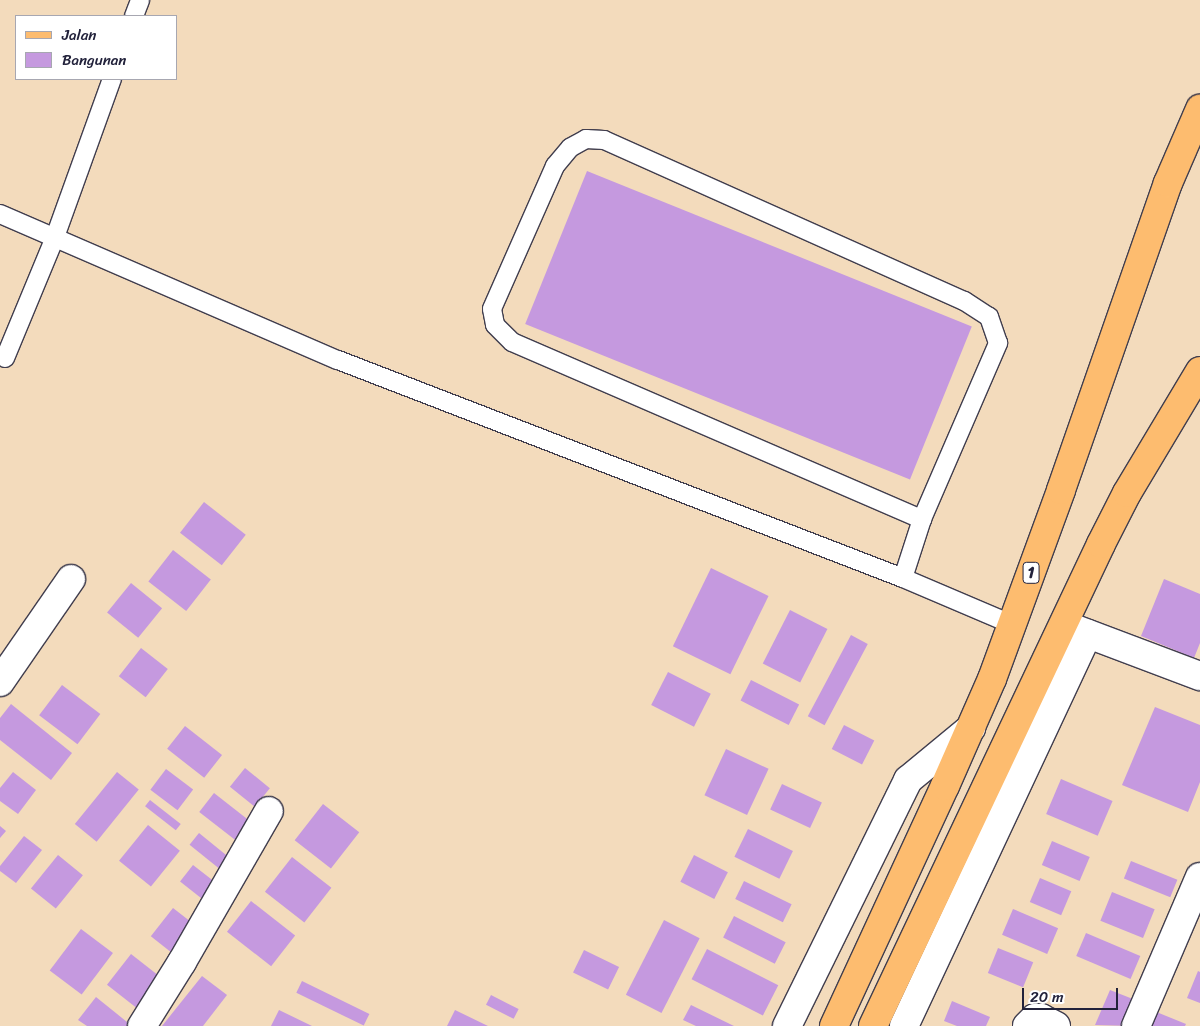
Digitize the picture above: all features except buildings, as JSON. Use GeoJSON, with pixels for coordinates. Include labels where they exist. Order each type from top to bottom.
{"type":"FeatureCollection","features":[{"type":"Feature","properties":{"kind":"main road","name":"1"},"geometry":{"type":"LineString","coordinates":[[834,1026],[971,728],[1013,626],[1168,183],[1200,109]]}},
{"type":"Feature","properties":{"kind":"main road"},"geometry":{"type":"LineString","coordinates":[[1168,183],[1200,149]]}},
{"type":"Feature","properties":{"kind":"main road"},"geometry":{"type":"LineString","coordinates":[[873,1026],[1076,630],[1127,493],[1200,370]]}},
{"type":"Feature","properties":{"kind":"street"},"geometry":{"type":"LineString","coordinates":[[0,682],[71,579]]}},
{"type":"Feature","properties":{"kind":"street"},"geometry":{"type":"LineString","coordinates":[[904,1026],[1076,630],[1200,676]]}},
{"type":"Feature","properties":{"kind":"street"},"geometry":{"type":"LineString","coordinates":[[787,1026],[908,780],[971,728]]}},
{"type":"Feature","properties":{"kind":"street"},"geometry":{"type":"LineString","coordinates":[[142,1026],[182,962],[268,811]]}},
{"type":"Feature","properties":{"kind":"street"},"geometry":{"type":"LineString","coordinates":[[1136,1026],[1200,877]]}},
{"type":"Feature","properties":{"kind":"street"},"geometry":{"type":"LineString","coordinates":[[1027,1026],[1035,1018],[1042,1018],[1056,1026]]}},
{"type":"Feature","properties":{"kind":"lane"},"geometry":{"type":"LineString","coordinates":[[134,15],[140,0]]}},
{"type":"Feature","properties":{"kind":"lane"},"geometry":{"type":"LineString","coordinates":[[5,358],[55,237],[112,80]]}},
{"type":"Feature","properties":{"kind":"lane"},"geometry":{"type":"LineString","coordinates":[[903,578],[922,519],[998,343],[989,317],[964,301],[604,140],[586,139],[570,148],[555,166],[492,309],[495,325],[512,342],[922,519]]}},
{"type":"Feature","properties":{"kind":"lane"},"geometry":{"type":"LineString","coordinates":[[0,214],[338,360],[903,578],[1013,626]]}}]}
